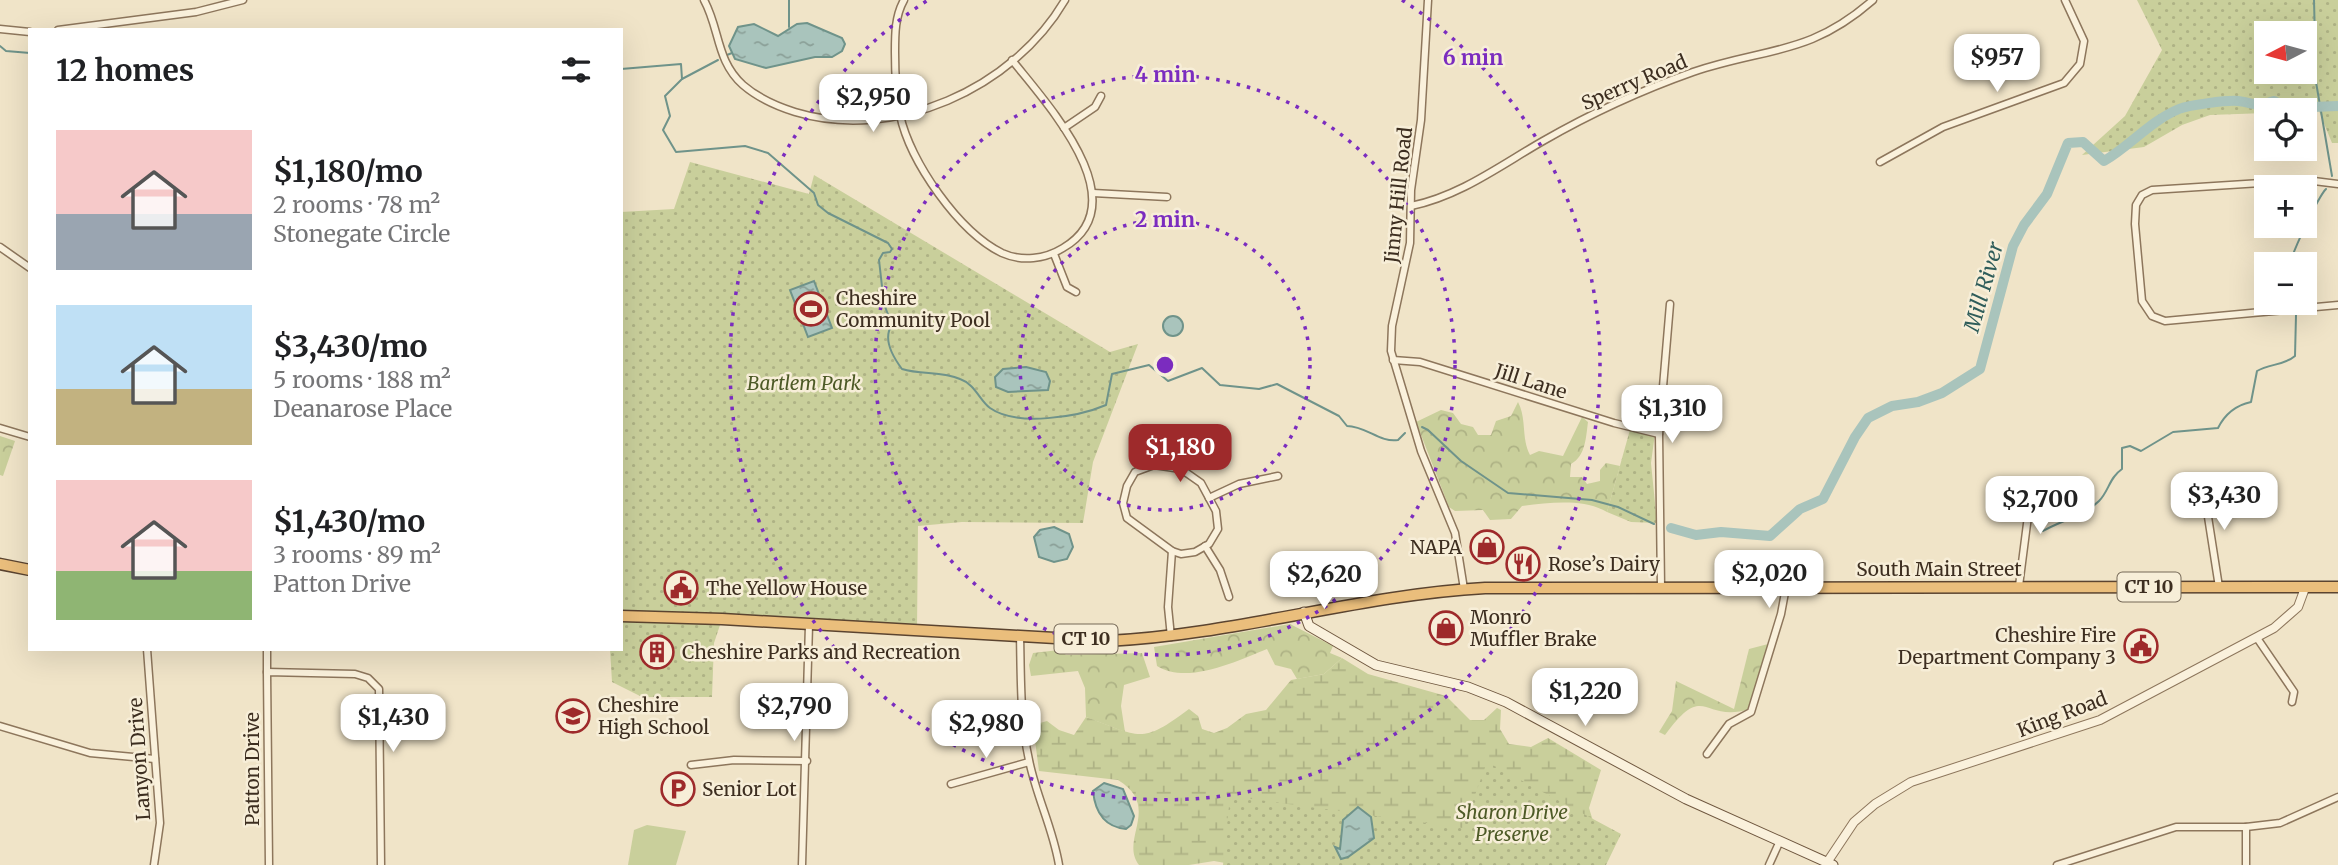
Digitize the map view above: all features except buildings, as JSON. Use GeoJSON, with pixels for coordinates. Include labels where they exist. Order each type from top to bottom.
{"type":"FeatureCollection","features":[{"type":"Feature","properties":{"kind":"highway"},"geometry":{"type":"LineString","coordinates":[[0,564],[28,570]]}},
{"type":"Feature","properties":{"kind":"highway","name":"South Main Street"},"geometry":{"type":"LineString","coordinates":[[623,616],[1107,640],[1171,637],[1379,598],[1464,589],[2338,587]]}},
{"type":"Feature","properties":{"kind":"main road"},"geometry":{"type":"LineString","coordinates":[[1304,612],[1311,618],[1314,629],[1376,665],[1468,687],[1506,702],[1686,799],[1830,863]]}},
{"type":"Feature","properties":{"kind":"street"},"geometry":{"type":"LineString","coordinates":[[73,28],[196,12],[243,0]]}},
{"type":"Feature","properties":{"kind":"street"},"geometry":{"type":"LineString","coordinates":[[704,0],[720,52],[729,69],[760,97],[778,106],[828,119],[868,121],[901,117],[964,93],[1012,60],[1061,2]]}},
{"type":"Feature","properties":{"kind":"street"},"geometry":{"type":"LineString","coordinates":[[904,0],[895,27],[901,117],[930,181],[949,208],[978,235],[1002,253],[1031,259],[1054,254],[1070,244],[1084,226],[1091,209],[1093,193],[1090,173],[1064,128],[1012,60]]}},
{"type":"Feature","properties":{"kind":"street","name":"Jinny Hill Road"},"geometry":{"type":"LineString","coordinates":[[1428,0],[1424,33],[1423,105],[1411,206],[1409,256],[1392,326],[1393,360],[1425,463],[1455,533],[1464,589]]}},
{"type":"Feature","properties":{"kind":"street","name":"Sperry Road"},"geometry":{"type":"LineString","coordinates":[[1411,206],[1451,194],[1547,138],[1662,85],[1705,69],[1813,41],[1842,25],[1873,0]]}},
{"type":"Feature","properties":{"kind":"street"},"geometry":{"type":"LineString","coordinates":[[1880,163],[1943,127],[2064,83],[2080,64],[2084,41],[2065,0]]}},
{"type":"Feature","properties":{"kind":"street"},"geometry":{"type":"LineString","coordinates":[[0,30],[28,32]]}},
{"type":"Feature","properties":{"kind":"street"},"geometry":{"type":"LineString","coordinates":[[1064,128],[1095,107],[1101,96]]}},
{"type":"Feature","properties":{"kind":"street"},"geometry":{"type":"LineString","coordinates":[[2338,184],[2306,180],[2152,190],[2142,195],[2136,205],[2135,224],[2143,302],[2152,316],[2165,321],[2338,305]]}},
{"type":"Feature","properties":{"kind":"street"},"geometry":{"type":"LineString","coordinates":[[1093,193],[1167,197]]}},
{"type":"Feature","properties":{"kind":"street"},"geometry":{"type":"LineString","coordinates":[[0,247],[28,267]]}},
{"type":"Feature","properties":{"kind":"street"},"geometry":{"type":"LineString","coordinates":[[1054,254],[1067,287],[1076,292]]}},
{"type":"Feature","properties":{"kind":"street"},"geometry":{"type":"LineString","coordinates":[[1661,587],[1659,434],[1670,303]]}},
{"type":"Feature","properties":{"kind":"street","name":"Jill Lane"},"geometry":{"type":"LineString","coordinates":[[1393,360],[1420,362],[1579,413],[1659,434]]}},
{"type":"Feature","properties":{"kind":"street"},"geometry":{"type":"LineString","coordinates":[[0,428],[28,436]]}},
{"type":"Feature","properties":{"kind":"street"},"geometry":{"type":"LineString","coordinates":[[1154,465],[1181,469],[1201,483],[1209,498],[1216,511],[1218,529],[1205,547],[1181,554],[1172,551],[1127,518],[1123,503],[1126,486],[1135,472],[1154,465]]}},
{"type":"Feature","properties":{"kind":"street"},"geometry":{"type":"LineString","coordinates":[[1209,498],[1239,484],[1278,476]]}},
{"type":"Feature","properties":{"kind":"street"},"geometry":{"type":"LineString","coordinates":[[2019,586],[2032,485]]}},
{"type":"Feature","properties":{"kind":"street"},"geometry":{"type":"LineString","coordinates":[[2196,492],[2206,503],[2219,587]]}},
{"type":"Feature","properties":{"kind":"street"},"geometry":{"type":"LineString","coordinates":[[1205,547],[1220,570],[1229,597]]}},
{"type":"Feature","properties":{"kind":"street"},"geometry":{"type":"LineString","coordinates":[[1171,637],[1168,607],[1172,551]]}},
{"type":"Feature","properties":{"kind":"street"},"geometry":{"type":"LineString","coordinates":[[1707,754],[1729,724],[1751,712],[1782,614],[1786,587]]}},
{"type":"Feature","properties":{"kind":"street","name":"King Road"},"geometry":{"type":"LineString","coordinates":[[1830,863],[1854,822],[1874,804],[1911,782],[2100,720],[2257,638],[2298,607],[2305,588]]}},
{"type":"Feature","properties":{"kind":"street"},"geometry":{"type":"LineString","coordinates":[[802,865],[809,625]]}},
{"type":"Feature","properties":{"kind":"street"},"geometry":{"type":"LineString","coordinates":[[1020,635],[1022,709],[1029,762],[1052,829],[1059,865]]}},
{"type":"Feature","properties":{"kind":"street"},"geometry":{"type":"LineString","coordinates":[[2257,638],[2294,692],[2292,702]]}},
{"type":"Feature","properties":{"kind":"street","name":"Lanyon Drive"},"geometry":{"type":"LineString","coordinates":[[147,651],[160,835],[154,865]]}},
{"type":"Feature","properties":{"kind":"street","name":"Patton Drive"},"geometry":{"type":"LineString","coordinates":[[267,651],[269,865]]}},
{"type":"Feature","properties":{"kind":"street"},"geometry":{"type":"LineString","coordinates":[[267,672],[355,674],[368,678],[379,689],[381,865]]}},
{"type":"Feature","properties":{"kind":"street"},"geometry":{"type":"LineString","coordinates":[[0,726],[90,753],[155,759]]}},
{"type":"Feature","properties":{"kind":"street"},"geometry":{"type":"LineString","coordinates":[[691,765],[734,761],[807,761]]}},
{"type":"Feature","properties":{"kind":"street"},"geometry":{"type":"LineString","coordinates":[[951,784],[1029,762]]}},
{"type":"Feature","properties":{"kind":"street"},"geometry":{"type":"LineString","coordinates":[[2057,865],[2075,862],[2176,827],[2246,827],[2280,823],[2338,797]]}},
{"type":"Feature","properties":{"kind":"street"},"geometry":{"type":"LineString","coordinates":[[2246,827],[2246,865]]}},
{"type":"Feature","properties":{"kind":"street"},"geometry":{"type":"LineString","coordinates":[[1769,865],[1779,842]]}},
{"type":"Feature","properties":{"kind":"green space"},"geometry":{"type":"Polygon","coordinates":[[[2137,0],[2338,0],[2338,143],[2332,143],[2317,111],[2317,98],[2254,98],[2254,113],[2210,115],[2182,125],[2144,147],[2082,155],[2125,116],[2162,50],[2137,0]]]}},
{"type":"Feature","properties":{"kind":"green space","name":"Bartlem Park"},"geometry":{"type":"Polygon","coordinates":[[[690,162],[809,194],[814,175],[1110,352],[1138,344],[1093,462],[1083,523],[962,522],[918,526],[917,631],[722,619],[714,643],[712,697],[642,697],[612,682],[610,651],[623,651],[623,212],[674,209],[690,162]]]}},
{"type":"Feature","properties":{"kind":"green space"},"geometry":{"type":"Polygon","coordinates":[[[1518,402],[1530,455],[1539,451],[1563,456],[1582,417],[1588,422],[1584,445],[1580,456],[1571,464],[1570,477],[1582,477],[1587,484],[1600,481],[1600,470],[1606,463],[1620,466],[1607,512],[1576,503],[1554,503],[1522,506],[1511,519],[1490,520],[1483,510],[1455,511],[1449,507],[1416,422],[1441,410],[1453,413],[1461,424],[1473,427],[1478,435],[1491,435],[1496,421],[1511,416],[1518,402]]]}},
{"type":"Feature","properties":{"kind":"green space"},"geometry":{"type":"Polygon","coordinates":[[[1633,419],[1656,426],[1651,463],[1657,523],[1631,522],[1607,512],[1633,419]]]}},
{"type":"Feature","properties":{"kind":"green space"},"geometry":{"type":"Polygon","coordinates":[[[0,436],[15,441],[3,476],[0,475],[0,436]]]}},
{"type":"Feature","properties":{"kind":"green space"},"geometry":{"type":"Polygon","coordinates":[[[1290,624],[1333,646],[1330,653],[1342,658],[1324,674],[1297,679],[1291,669],[1275,665],[1267,649],[1227,665],[1198,672],[1169,671],[1157,666],[1154,647],[1290,624]]]}},
{"type":"Feature","properties":{"kind":"green space"},"geometry":{"type":"Polygon","coordinates":[[[1768,644],[1750,709],[1722,712],[1697,706],[1678,718],[1665,735],[1659,732],[1672,711],[1676,681],[1734,709],[1749,649],[1768,644]]]}},
{"type":"Feature","properties":{"kind":"green space"},"geometry":{"type":"Polygon","coordinates":[[[1059,650],[1066,655],[1142,653],[1150,677],[1124,685],[1121,706],[1125,732],[1086,717],[1085,688],[1078,671],[1031,676],[1029,665],[1033,653],[1059,650]]]}},
{"type":"Feature","properties":{"kind":"green space"},"geometry":{"type":"Polygon","coordinates":[[[1342,658],[1368,674],[1446,696],[1470,720],[1484,720],[1497,708],[1501,710],[1500,729],[1509,744],[1531,747],[1548,738],[1601,770],[1589,808],[1598,837],[1236,865],[1214,861],[1189,865],[1139,865],[1133,845],[1139,812],[1131,790],[1118,780],[1039,771],[1033,725],[1047,721],[1059,730],[1074,735],[1086,717],[1129,733],[1149,733],[1160,729],[1189,709],[1198,716],[1202,729],[1214,733],[1227,728],[1246,714],[1266,710],[1291,680],[1324,674],[1342,658]]]}},
{"type":"Feature","properties":{"kind":"green space","name":"Sharon Drive Preserve"},"geometry":{"type":"Polygon","coordinates":[[[1487,762],[1621,834],[1606,865],[1223,865],[1230,796],[1463,828],[1487,762]]]}},
{"type":"Feature","properties":{"kind":"green space"},"geometry":{"type":"Polygon","coordinates":[[[647,825],[686,831],[676,865],[628,865],[634,830],[647,825]]]}},
{"type":"Feature","properties":{"kind":"water"},"geometry":{"type":"Polygon","coordinates":[[[807,23],[842,38],[845,44],[842,51],[832,57],[815,57],[766,68],[735,59],[729,46],[738,27],[754,24],[778,36],[797,24],[807,23]]]}},
{"type":"Feature","properties":{"kind":"water","name":"Cheshire Community Pool"},"geometry":{"type":"Polygon","coordinates":[[[814,281],[832,328],[808,337],[790,290],[814,281]]]}},
{"type":"Feature","properties":{"kind":"water"},"geometry":{"type":"Polygon","coordinates":[[[1173,316],[1180,319],[1183,326],[1180,333],[1173,336],[1166,333],[1163,326],[1166,319],[1173,316]]]}},
{"type":"Feature","properties":{"kind":"water"},"geometry":{"type":"Polygon","coordinates":[[[1026,367],[1046,372],[1050,381],[1048,390],[1008,392],[996,387],[995,377],[1003,369],[1026,367]]]}},
{"type":"Feature","properties":{"kind":"water"},"geometry":{"type":"Polygon","coordinates":[[[1054,527],[1069,534],[1073,547],[1067,559],[1054,562],[1039,557],[1034,537],[1040,530],[1054,527]]]}},
{"type":"Feature","properties":{"kind":"water"},"geometry":{"type":"Polygon","coordinates":[[[1104,783],[1123,789],[1134,816],[1131,825],[1126,829],[1106,821],[1096,805],[1093,791],[1104,783]]]}},
{"type":"Feature","properties":{"kind":"water"},"geometry":{"type":"Polygon","coordinates":[[[1358,807],[1371,817],[1374,838],[1341,859],[1335,847],[1340,849],[1343,820],[1358,807]]]}},
{"type":"Feature","properties":{"kind":"waterway"},"geometry":{"type":"LineString","coordinates":[[789,0],[789,27]]}},
{"type":"Feature","properties":{"kind":"waterway"},"geometry":{"type":"LineString","coordinates":[[2314,0],[2316,82],[2332,176]]}},
{"type":"Feature","properties":{"kind":"waterway","name":"Mill River"},"geometry":{"type":"LineString","coordinates":[[0,46],[6,51],[28,53]]}},
{"type":"Feature","properties":{"kind":"waterway"},"geometry":{"type":"LineString","coordinates":[[727,55],[732,53]]}},
{"type":"Feature","properties":{"kind":"waterway"},"geometry":{"type":"LineString","coordinates":[[682,79],[718,60]]}},
{"type":"Feature","properties":{"kind":"waterway","name":"Mill River"},"geometry":{"type":"LineString","coordinates":[[623,69],[681,64],[682,79],[665,96],[670,116],[663,130],[676,152],[745,146],[768,153],[814,193],[818,205],[828,213],[888,243],[892,249],[883,253],[879,260],[884,304],[892,325],[888,342],[902,369],[960,379],[970,385],[990,408],[1002,414],[1031,419],[1064,416],[1106,405],[1112,374],[1149,365],[1168,381],[1202,368],[1220,385],[1259,389],[1277,384],[1339,416],[1347,426],[1385,439],[1398,440],[1405,433]]}},
{"type":"Feature","properties":{"kind":"waterway","name":"Mill River"},"geometry":{"type":"LineString","coordinates":[[1671,528],[1696,535],[1721,532],[1770,536],[1800,509],[1823,499],[1855,437],[1868,418],[1892,406],[1918,402],[1942,393],[1980,369],[2013,246],[2024,225],[2047,194],[2068,143],[2083,142],[2104,161],[2159,120],[2184,107],[2233,101],[2259,105],[2274,101],[2287,108],[2338,106]]}},
{"type":"Feature","properties":{"kind":"waterway"},"geometry":{"type":"LineString","coordinates":[[2294,252],[2326,189]]}},
{"type":"Feature","properties":{"kind":"waterway"},"geometry":{"type":"LineString","coordinates":[[2043,531],[2080,514],[2099,501],[2114,476],[2122,469],[2122,448],[2130,446],[2141,451],[2173,432],[2218,428],[2232,411],[2251,402],[2257,371],[2295,356],[2296,315]]}},
{"type":"Feature","properties":{"kind":"waterway","name":"Mill River"},"geometry":{"type":"LineString","coordinates":[[1422,427],[1461,461],[1508,493],[1592,500],[1618,507],[1654,524]]}},
{"type":"Feature","properties":{"kind":"place","name":"Cheshire Community Pool"},"geometry":{"type":"Point","coordinates":[811,309]}},
{"type":"Feature","properties":{"kind":"place","name":"NAPA"},"geometry":{"type":"Point","coordinates":[1487,547]}},
{"type":"Feature","properties":{"kind":"place","name":"Rose’s Dairy"},"geometry":{"type":"Point","coordinates":[1523,564]}},
{"type":"Feature","properties":{"kind":"place","name":"The Yellow House"},"geometry":{"type":"Point","coordinates":[681,588]}},
{"type":"Feature","properties":{"kind":"place","name":"Monro Muffler Brake"},"geometry":{"type":"Point","coordinates":[1446,628]}},
{"type":"Feature","properties":{"kind":"place","name":"Cheshire Fire Department Company 3"},"geometry":{"type":"Point","coordinates":[2141,646]}},
{"type":"Feature","properties":{"kind":"place","name":"Cheshire Parks and Recreation"},"geometry":{"type":"Point","coordinates":[657,652]}},
{"type":"Feature","properties":{"kind":"place","name":"Cheshire High School"},"geometry":{"type":"Point","coordinates":[573,716]}},
{"type":"Feature","properties":{"kind":"place","name":"Senior Lot"},"geometry":{"type":"Point","coordinates":[678,789]}}]}
